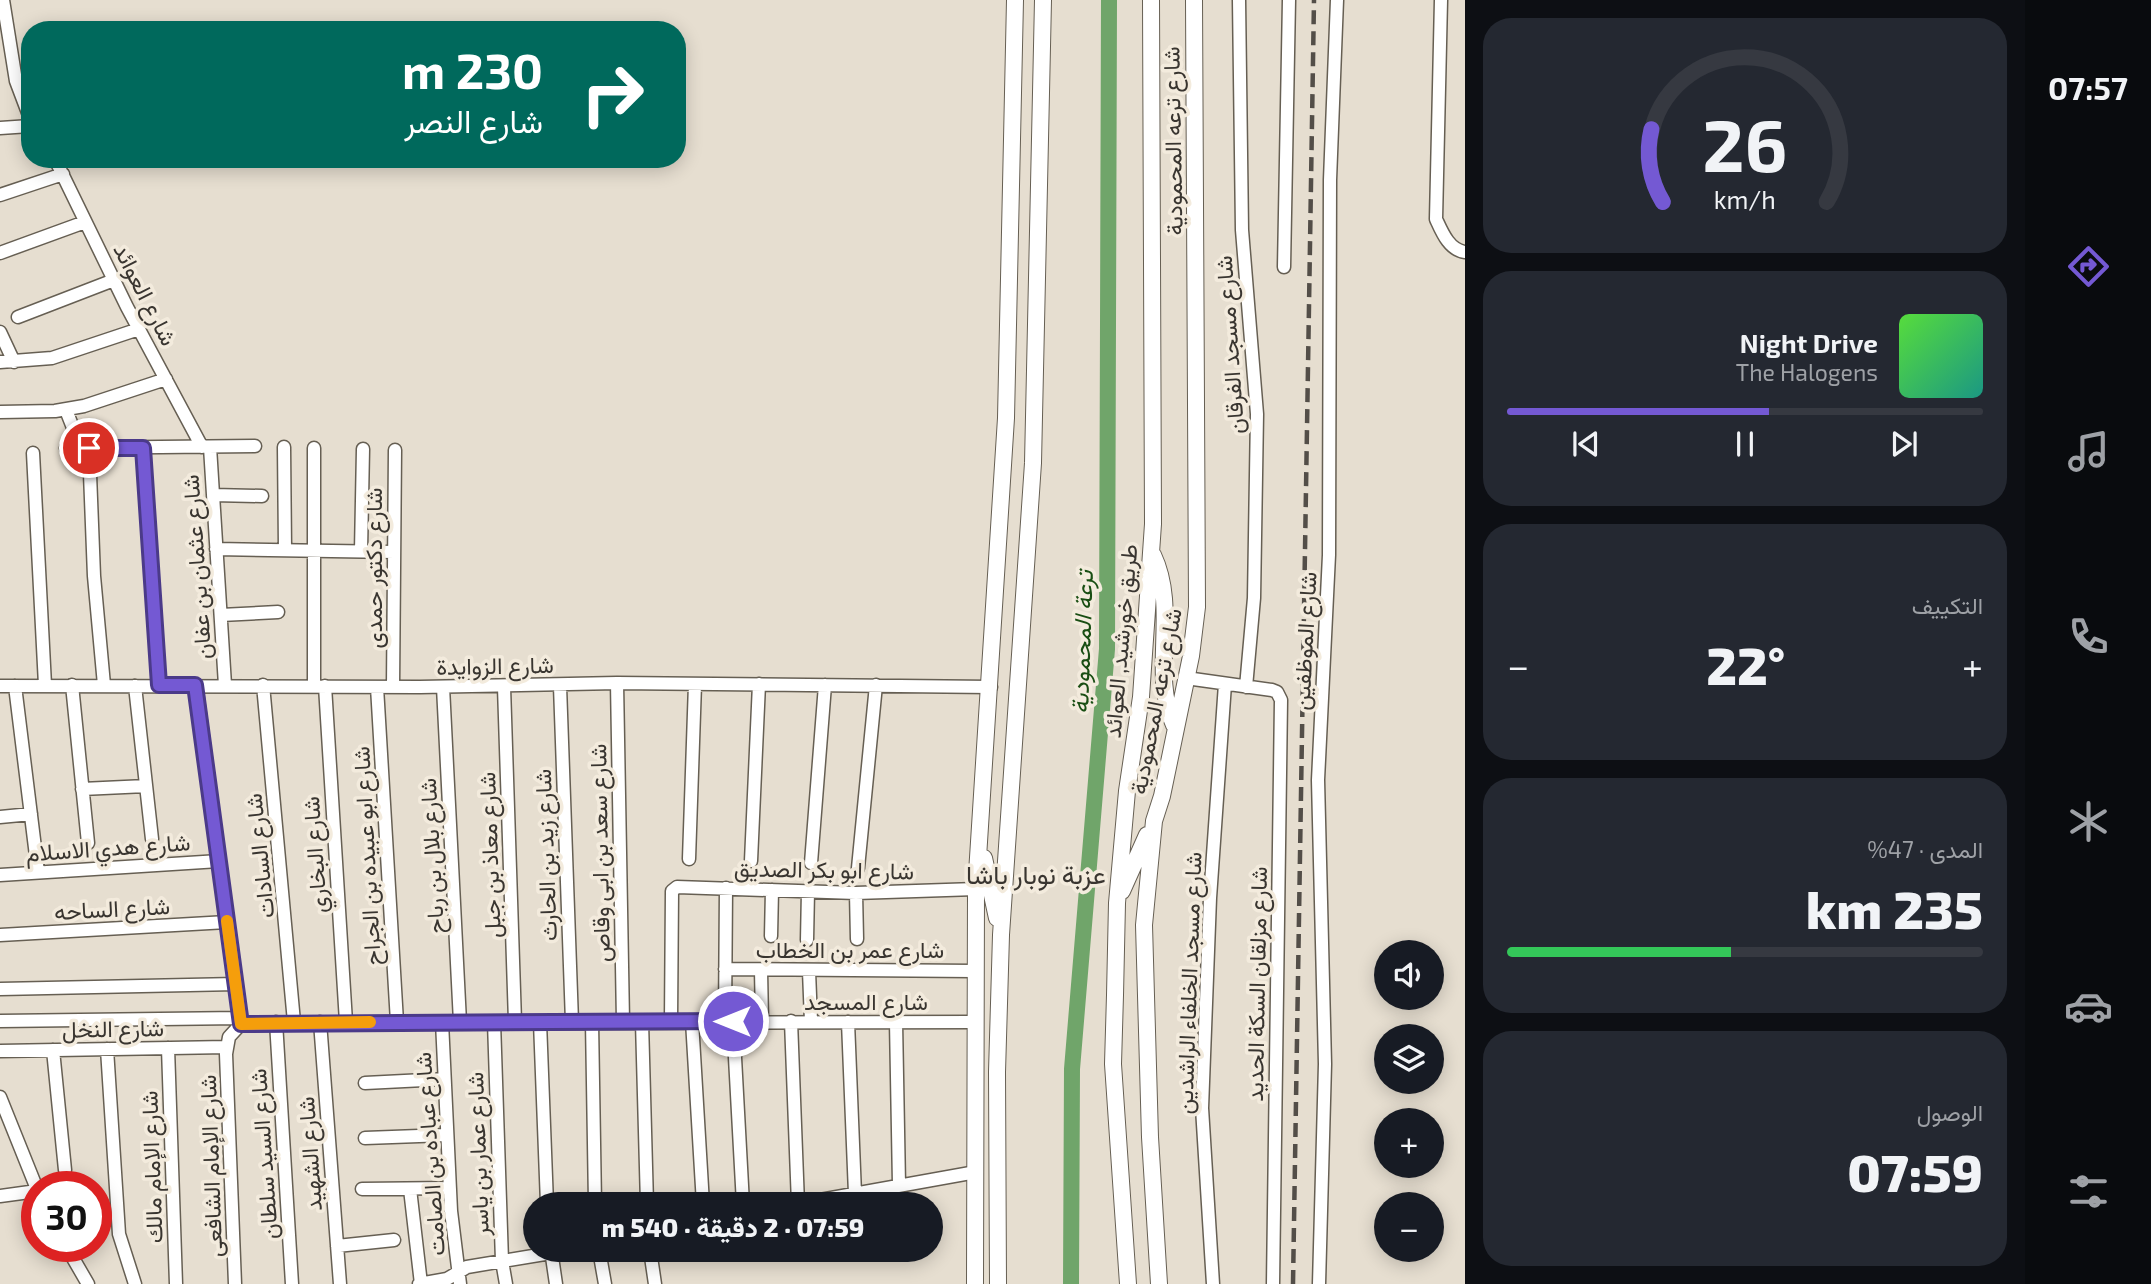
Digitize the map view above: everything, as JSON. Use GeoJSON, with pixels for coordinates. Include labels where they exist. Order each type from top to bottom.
{"type":"FeatureCollection","features":[{"type":"Feature","properties":{"kind":"main road"},"geometry":{"type":"LineString","coordinates":[[975,1284],[976,890],[1006,418],[1015,0]]}},
{"type":"Feature","properties":{"kind":"main road"},"geometry":{"type":"LineString","coordinates":[[998,1284],[997,1072],[1001,935],[1033,463],[1044,0]]}},
{"type":"Feature","properties":{"kind":"main road","name":"طريق خورشيد, العوائد"},"geometry":{"type":"LineString","coordinates":[[1128,1284],[1113,1064],[1117,903],[1127,791],[1141,697],[1151,552],[1152,0]]}},
{"type":"Feature","properties":{"kind":"main road","name":"شارع ترعه المحمودية"},"geometry":{"type":"LineString","coordinates":[[1160,1284],[1150,1137],[1144,925],[1154,821],[1162,796],[1198,607],[1194,0]]}},
{"type":"Feature","properties":{"kind":"main road"},"geometry":{"type":"LineString","coordinates":[[1151,552],[1166,597],[1166,699],[1175,727]]}},
{"type":"Feature","properties":{"kind":"main road"},"geometry":{"type":"LineString","coordinates":[[1117,903],[1154,821]]}},
{"type":"Feature","properties":{"kind":"main road"},"geometry":{"type":"LineString","coordinates":[[979,838],[1001,935]]}},
{"type":"Feature","properties":{"kind":"street"},"geometry":{"type":"LineString","coordinates":[[3,0],[3,14],[21,94]]}},
{"type":"Feature","properties":{"kind":"street","name":"شارع مسجد الفرقان"},"geometry":{"type":"LineString","coordinates":[[1239,0],[1242,230],[1257,414],[1254,598],[1246,687]]}},
{"type":"Feature","properties":{"kind":"street"},"geometry":{"type":"LineString","coordinates":[[1284,267],[1289,0]]}},
{"type":"Feature","properties":{"kind":"street","name":"شارع الموظفين"},"geometry":{"type":"LineString","coordinates":[[1320,1284],[1325,1064],[1318,780],[1329,555],[1331,180],[1337,0]]}},
{"type":"Feature","properties":{"kind":"street"},"geometry":{"type":"LineString","coordinates":[[1441,0],[1436,219],[1445,238],[1458,251],[1465,252]]}},
{"type":"Feature","properties":{"kind":"street"},"geometry":{"type":"LineString","coordinates":[[0,128],[21,127]]}},
{"type":"Feature","properties":{"kind":"street","name":"شارع العوائد"},"geometry":{"type":"LineString","coordinates":[[60,168],[139,329],[206,447]]}},
{"type":"Feature","properties":{"kind":"street"},"geometry":{"type":"LineString","coordinates":[[0,195],[63,174]]}},
{"type":"Feature","properties":{"kind":"street"},"geometry":{"type":"LineString","coordinates":[[0,253],[85,222]]}},
{"type":"Feature","properties":{"kind":"street"},"geometry":{"type":"LineString","coordinates":[[18,317],[114,280]]}},
{"type":"Feature","properties":{"kind":"street"},"geometry":{"type":"LineString","coordinates":[[0,362],[52,358],[139,329]]}},
{"type":"Feature","properties":{"kind":"street"},"geometry":{"type":"LineString","coordinates":[[0,332],[14,362]]}},
{"type":"Feature","properties":{"kind":"street"},"geometry":{"type":"LineString","coordinates":[[0,412],[66,410],[166,379]]}},
{"type":"Feature","properties":{"kind":"street"},"geometry":{"type":"LineString","coordinates":[[66,410],[85,448],[104,685]]}},
{"type":"Feature","properties":{"kind":"street"},"geometry":{"type":"LineString","coordinates":[[66,448],[255,446]]}},
{"type":"Feature","properties":{"kind":"street","name":"شارع عثمان بن عفان"},"geometry":{"type":"LineString","coordinates":[[206,447],[213,495],[225,685]]}},
{"type":"Feature","properties":{"kind":"street"},"geometry":{"type":"LineString","coordinates":[[284,447],[285,549]]}},
{"type":"Feature","properties":{"kind":"street"},"geometry":{"type":"LineString","coordinates":[[143,448],[159,685]]}},
{"type":"Feature","properties":{"kind":"street","name":"شارع البخاري"},"geometry":{"type":"LineString","coordinates":[[314,448],[314,551],[320,686],[346,1022]]}},
{"type":"Feature","properties":{"kind":"street"},"geometry":{"type":"LineString","coordinates":[[361,551],[363,449]]}},
{"type":"Feature","properties":{"kind":"street","name":"شارع دكتور حمدى"},"geometry":{"type":"LineString","coordinates":[[393,687],[395,450]]}},
{"type":"Feature","properties":{"kind":"street"},"geometry":{"type":"LineString","coordinates":[[33,453],[45,685]]}},
{"type":"Feature","properties":{"kind":"street"},"geometry":{"type":"LineString","coordinates":[[213,495],[262,496]]}},
{"type":"Feature","properties":{"kind":"street"},"geometry":{"type":"LineString","coordinates":[[216,549],[394,552]]}},
{"type":"Feature","properties":{"kind":"street"},"geometry":{"type":"LineString","coordinates":[[220,615],[278,612]]}},
{"type":"Feature","properties":{"kind":"street"},"geometry":{"type":"LineString","coordinates":[[1186,678],[1246,687]]}},
{"type":"Feature","properties":{"kind":"street","name":"شارع الزوايدة"},"geometry":{"type":"LineString","coordinates":[[0,686],[504,687],[617,683],[991,687]]}},
{"type":"Feature","properties":{"kind":"street","name":"شارع سعد بن ابى وقاص"},"geometry":{"type":"LineString","coordinates":[[617,683],[622,1022]]}},
{"type":"Feature","properties":{"kind":"street"},"geometry":{"type":"LineString","coordinates":[[689,859],[695,684]]}},
{"type":"Feature","properties":{"kind":"street"},"geometry":{"type":"LineString","coordinates":[[751,861],[758,684]]}},
{"type":"Feature","properties":{"kind":"street","name":"شارع مسجد الخلفاء الراشدين"},"geometry":{"type":"LineString","coordinates":[[1213,1284],[1202,1108],[1210,898],[1225,684]]}},
{"type":"Feature","properties":{"kind":"street"},"geometry":{"type":"LineString","coordinates":[[72,685],[88,843]]}},
{"type":"Feature","properties":{"kind":"street"},"geometry":{"type":"LineString","coordinates":[[195,685],[240,1021],[234,1028],[227,1047]]}},
{"type":"Feature","properties":{"kind":"street","name":"شارع السادات"},"geometry":{"type":"LineString","coordinates":[[263,685],[294,1022]]}},
{"type":"Feature","properties":{"kind":"street"},"geometry":{"type":"LineString","coordinates":[[811,863],[825,685]]}},
{"type":"Feature","properties":{"kind":"street"},"geometry":{"type":"LineString","coordinates":[[858,868],[876,685]]}},
{"type":"Feature","properties":{"kind":"street"},"geometry":{"type":"LineString","coordinates":[[15,686],[38,872]]}},
{"type":"Feature","properties":{"kind":"street"},"geometry":{"type":"LineString","coordinates":[[135,686],[152,839]]}},
{"type":"Feature","properties":{"kind":"street","name":"شارع زيد بن الحارث"},"geometry":{"type":"LineString","coordinates":[[560,686],[572,1022]]}},
{"type":"Feature","properties":{"kind":"street","name":"شارع ابو عبيده بن الجراح"},"geometry":{"type":"LineString","coordinates":[[377,687],[397,1022]]}},
{"type":"Feature","properties":{"kind":"street","name":"شارع بلال بن رباح"},"geometry":{"type":"LineString","coordinates":[[443,687],[460,1022]]}},
{"type":"Feature","properties":{"kind":"street","name":"شارع معاذ بن جبل"},"geometry":{"type":"LineString","coordinates":[[504,687],[515,1022]]}},
{"type":"Feature","properties":{"kind":"street","name":"شارع مزلقان السكة الحديد"},"geometry":{"type":"LineString","coordinates":[[1246,687],[1272,690],[1279,694],[1281,700],[1273,1284]]}},
{"type":"Feature","properties":{"kind":"street"},"geometry":{"type":"LineString","coordinates":[[82,789],[146,786]]}},
{"type":"Feature","properties":{"kind":"street"},"geometry":{"type":"LineString","coordinates":[[0,817],[31,814]]}},
{"type":"Feature","properties":{"kind":"street","name":"شارع هدي الاسلام"},"geometry":{"type":"LineString","coordinates":[[0,875],[219,861]]}},
{"type":"Feature","properties":{"kind":"street","name":"شارع ابو بكر الصديق"},"geometry":{"type":"LineString","coordinates":[[671,1021],[672,891],[677,887],[856,893],[976,890]]}},
{"type":"Feature","properties":{"kind":"street"},"geometry":{"type":"LineString","coordinates":[[726,888],[725,969],[742,1192]]}},
{"type":"Feature","properties":{"kind":"street"},"geometry":{"type":"LineString","coordinates":[[771,936],[772,890]]}},
{"type":"Feature","properties":{"kind":"street"},"geometry":{"type":"LineString","coordinates":[[807,940],[808,891]]}},
{"type":"Feature","properties":{"kind":"street"},"geometry":{"type":"LineString","coordinates":[[856,893],[857,939]]}},
{"type":"Feature","properties":{"kind":"street","name":"شارع الساحه"},"geometry":{"type":"LineString","coordinates":[[0,935],[227,922]]}},
{"type":"Feature","properties":{"kind":"street","name":"شارع عمر بن الخطاب"},"geometry":{"type":"LineString","coordinates":[[725,969],[974,971]]}},
{"type":"Feature","properties":{"kind":"street"},"geometry":{"type":"LineString","coordinates":[[761,970],[762,1021]]}},
{"type":"Feature","properties":{"kind":"street"},"geometry":{"type":"LineString","coordinates":[[809,971],[811,1021]]}},
{"type":"Feature","properties":{"kind":"street"},"geometry":{"type":"LineString","coordinates":[[0,989],[236,985]]}},
{"type":"Feature","properties":{"kind":"street","name":"شارع المسجد"},"geometry":{"type":"LineString","coordinates":[[0,1021],[974,1022]]}},
{"type":"Feature","properties":{"kind":"street"},"geometry":{"type":"LineString","coordinates":[[692,1021],[703,1192]]}},
{"type":"Feature","properties":{"kind":"street"},"geometry":{"type":"LineString","coordinates":[[791,1021],[798,1192]]}},
{"type":"Feature","properties":{"kind":"street"},"geometry":{"type":"LineString","coordinates":[[848,1021],[855,1192]]}},
{"type":"Feature","properties":{"kind":"street","name":"شارع السيد سلطان"},"geometry":{"type":"LineString","coordinates":[[276,1022],[292,1284]]}},
{"type":"Feature","properties":{"kind":"street","name":"شارع الشهيد"},"geometry":{"type":"LineString","coordinates":[[320,1022],[340,1284]]}},
{"type":"Feature","properties":{"kind":"street","name":"شارع عباده بن الصامت"},"geometry":{"type":"LineString","coordinates":[[442,1022],[446,1135],[459,1278]]}},
{"type":"Feature","properties":{"kind":"street","name":"شارع عمار بن ياسر"},"geometry":{"type":"LineString","coordinates":[[494,1022],[502,1261],[506,1284]]}},
{"type":"Feature","properties":{"kind":"street"},"geometry":{"type":"LineString","coordinates":[[540,1022],[547,1192]]}},
{"type":"Feature","properties":{"kind":"street"},"geometry":{"type":"LineString","coordinates":[[592,1022],[595,1192]]}},
{"type":"Feature","properties":{"kind":"street"},"geometry":{"type":"LineString","coordinates":[[642,1022],[648,1192]]}},
{"type":"Feature","properties":{"kind":"street"},"geometry":{"type":"LineString","coordinates":[[895,1022],[899,1185]]}},
{"type":"Feature","properties":{"kind":"street","name":"شارع النخل"},"geometry":{"type":"LineString","coordinates":[[0,1051],[227,1047]]}},
{"type":"Feature","properties":{"kind":"street","name":"شارع الإمام الشافعى"},"geometry":{"type":"LineString","coordinates":[[227,1047],[235,1284]]}},
{"type":"Feature","properties":{"kind":"street","name":"شارع الإمام مالك"},"geometry":{"type":"LineString","coordinates":[[168,1048],[176,1284]]}},
{"type":"Feature","properties":{"kind":"street"},"geometry":{"type":"LineString","coordinates":[[107,1049],[119,1234],[135,1284]]}},
{"type":"Feature","properties":{"kind":"street"},"geometry":{"type":"LineString","coordinates":[[53,1050],[65,1170]]}},
{"type":"Feature","properties":{"kind":"street"},"geometry":{"type":"LineString","coordinates":[[365,1083],[444,1079]]}},
{"type":"Feature","properties":{"kind":"street"},"geometry":{"type":"LineString","coordinates":[[0,1097],[29,1171]]}},
{"type":"Feature","properties":{"kind":"street"},"geometry":{"type":"LineString","coordinates":[[365,1138],[446,1135]]}},
{"type":"Feature","properties":{"kind":"street"},"geometry":{"type":"LineString","coordinates":[[865,1192],[976,1172]]}},
{"type":"Feature","properties":{"kind":"street"},"geometry":{"type":"LineString","coordinates":[[362,1189],[450,1188]]}},
{"type":"Feature","properties":{"kind":"street"},"geometry":{"type":"LineString","coordinates":[[410,1189],[420,1284],[459,1278],[467,1267],[523,1257]]}},
{"type":"Feature","properties":{"kind":"street"},"geometry":{"type":"LineString","coordinates":[[0,1196],[21,1193]]}},
{"type":"Feature","properties":{"kind":"street"},"geometry":{"type":"LineString","coordinates":[[337,1246],[394,1240]]}},
{"type":"Feature","properties":{"kind":"street"},"geometry":{"type":"LineString","coordinates":[[75,1262],[88,1284]]}},
{"type":"Feature","properties":{"kind":"street"},"geometry":{"type":"LineString","coordinates":[[553,1262],[556,1284]]}},
{"type":"Feature","properties":{"kind":"street"},"geometry":{"type":"LineString","coordinates":[[601,1262],[605,1284]]}},
{"type":"Feature","properties":{"kind":"street"},"geometry":{"type":"LineString","coordinates":[[652,1262],[655,1284]]}},
{"type":"Feature","properties":{"kind":"waterway","name":"ترعة المحمودية"},"geometry":{"type":"LineString","coordinates":[[1071,1284],[1072,1069],[1107,649],[1109,0]]}},
{"type":"Feature","properties":{"kind":"railway"},"geometry":{"type":"LineString","coordinates":[[1293,1284],[1314,0]]}},
{"type":"Feature","properties":{"kind":"slow traffic"},"geometry":{"type":"LineString","coordinates":[[227,921],[241,1024],[370,1022]]}},
{"type":"Feature","properties":{"kind":"district","name":"عزبة نوبار باشا"},"geometry":{"type":"Point","coordinates":[1036,873]}},
{"type":"Feature","properties":{"kind":"route"},"geometry":{"type":"LineString","coordinates":[[89,448],[143,448],[159,685],[195,685],[241,1024],[733,1021]]}}]}
